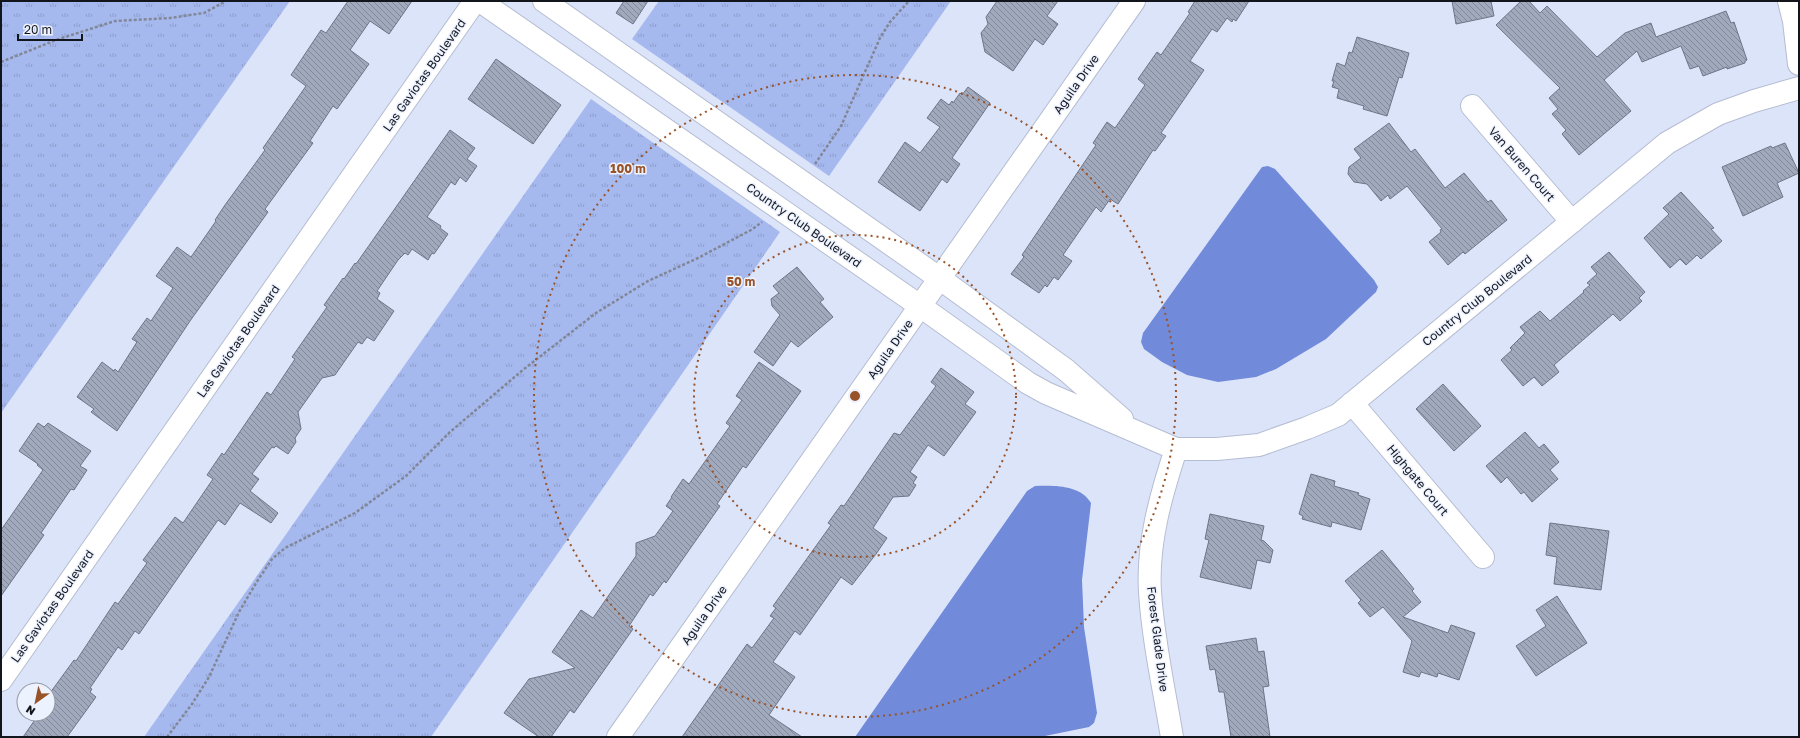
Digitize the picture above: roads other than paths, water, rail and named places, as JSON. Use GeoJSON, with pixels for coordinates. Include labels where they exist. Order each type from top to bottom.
{"type":"FeatureCollection","features":[{"type":"Feature","properties":{"kind":"street","name":"Las Gaviotas Boulevard"},"geometry":{"type":"LineString","coordinates":[[1,680],[475,1]]}},
{"type":"Feature","properties":{"kind":"street","name":"Country Club Boulevard"},"geometry":{"type":"LineString","coordinates":[[480,1],[781,209],[1028,383],[1046,394],[1176,449],[1217,449],[1259,446],[1338,415],[1667,144],[1718,114],[1754,101],[1799,88]]}},
{"type":"Feature","properties":{"kind":"street","name":"Country Club Boulevard"},"geometry":{"type":"LineString","coordinates":[[544,1],[939,278],[1066,370],[1136,432]]}},
{"type":"Feature","properties":{"kind":"street","name":"Aguila Drive"},"geometry":{"type":"LineString","coordinates":[[618,737],[1134,1]]}},
{"type":"Feature","properties":{"kind":"street"},"geometry":{"type":"LineString","coordinates":[[1789,1],[1794,21],[1799,64]]}},
{"type":"Feature","properties":{"kind":"street","name":"Van Buren Court"},"geometry":{"type":"LineString","coordinates":[[1472,106],[1572,222]]}},
{"type":"Feature","properties":{"kind":"street","name":"Highgate Court"},"geometry":{"type":"LineString","coordinates":[[1352,403],[1483,557]]}},
{"type":"Feature","properties":{"kind":"street","name":"Forest Glade Drive"},"geometry":{"type":"LineString","coordinates":[[1172,737],[1150,591],[1153,536],[1161,495],[1176,449]]}}]}
